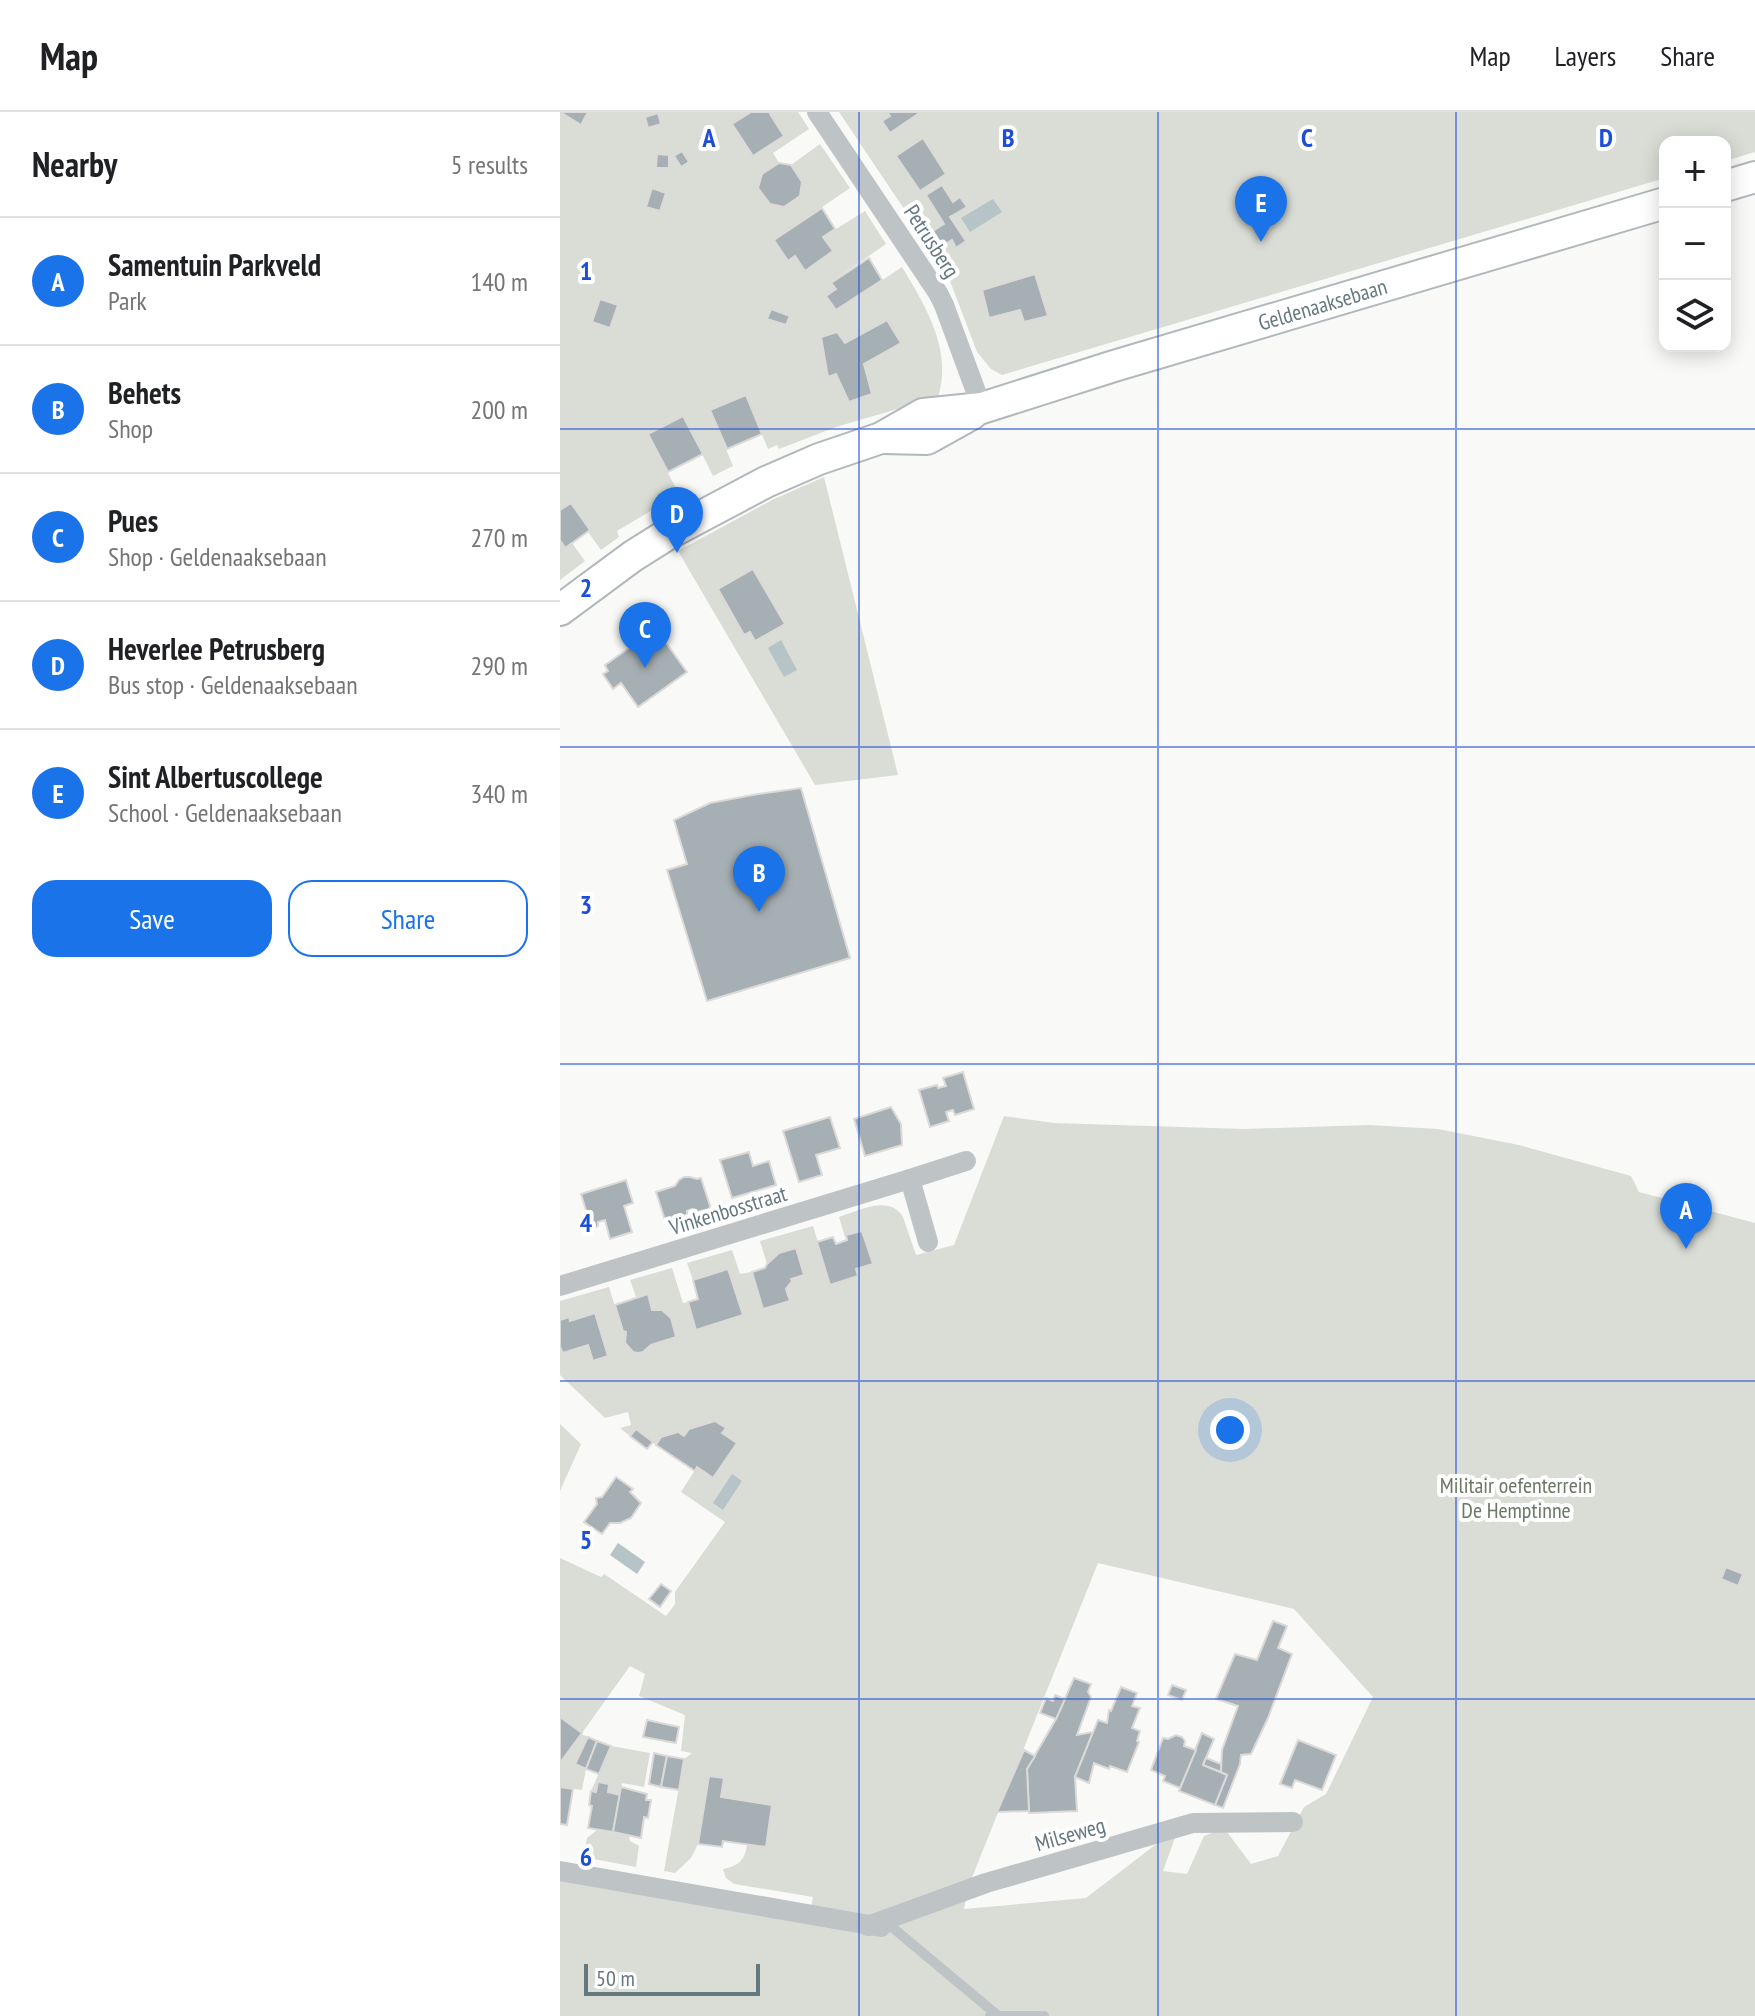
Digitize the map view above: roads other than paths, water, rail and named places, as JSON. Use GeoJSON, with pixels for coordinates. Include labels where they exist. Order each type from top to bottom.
{"type":"FeatureCollection","features":[{"type":"Feature","properties":{"kind":"street","name":"Petrusberg"},"geometry":{"type":"LineString","coordinates":[[817,112],[938,293],[982,408]]}},
{"type":"Feature","properties":{"kind":"street"},"geometry":{"type":"LineString","coordinates":[[1731,184],[1755,177]]}},
{"type":"Feature","properties":{"kind":"street","name":"Geldenaaksebaan"},"geometry":{"type":"LineString","coordinates":[[560,610],[668,534],[766,482],[819,459],[881,438],[927,439],[982,408],[1659,205]]}},
{"type":"Feature","properties":{"kind":"street","name":"Vinkenbosstraat"},"geometry":{"type":"LineString","coordinates":[[560,1286],[966,1161]]}},
{"type":"Feature","properties":{"kind":"street"},"geometry":{"type":"LineString","coordinates":[[910,1179],[928,1242]]}},
{"type":"Feature","properties":{"kind":"street","name":"Milseweg"},"geometry":{"type":"LineString","coordinates":[[868,1926],[986,1883],[1193,1823],[1293,1822]]}},
{"type":"Feature","properties":{"kind":"street"},"geometry":{"type":"LineString","coordinates":[[560,1871],[893,1928]]}},
{"type":"Feature","properties":{"kind":"lane"},"geometry":{"type":"LineString","coordinates":[[893,1928],[992,2015],[1044,2016]]}},
{"type":"Feature","properties":{"kind":"place","name":"Sint Albertuscollege"},"geometry":{"type":"Point","coordinates":[1261,242]}},
{"type":"Feature","properties":{"kind":"place","name":"Heverlee Petrusberg"},"geometry":{"type":"Point","coordinates":[677,553]}},
{"type":"Feature","properties":{"kind":"place","name":"Pues"},"geometry":{"type":"Point","coordinates":[645,668]}},
{"type":"Feature","properties":{"kind":"place","name":"Behets"},"geometry":{"type":"Point","coordinates":[759,912]}},
{"type":"Feature","properties":{"kind":"place","name":"Samentuin Parkveld"},"geometry":{"type":"Point","coordinates":[1686,1249]}},
{"type":"Feature","properties":{"kind":"park label","name":"Militair oefenterrein De Hemptinne"},"geometry":{"type":"Point","coordinates":[1516,1498]}}]}
